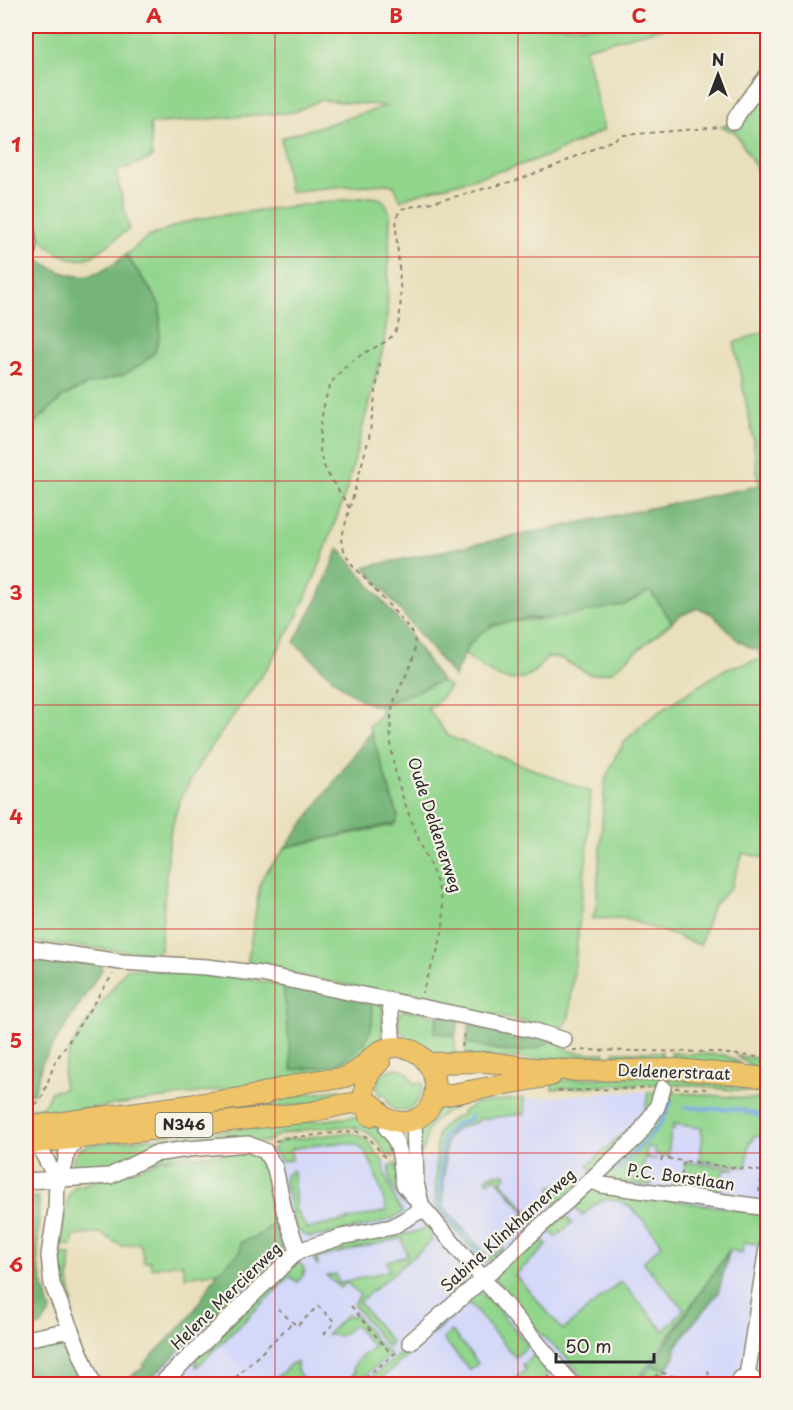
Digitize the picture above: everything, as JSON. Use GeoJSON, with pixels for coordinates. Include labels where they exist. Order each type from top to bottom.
{"type":"FeatureCollection","features":[{"type":"Feature","properties":{"kind":"main road"},"geometry":{"type":"LineString","coordinates":[[367,1108],[373,1104],[383,1116],[397,1122],[414,1120],[426,1111],[433,1099],[431,1070],[422,1074],[417,1066],[390,1053],[361,1077],[367,1108],[376,1122],[387,1129]]}},
{"type":"Feature","properties":{"kind":"main road","name":"Deldenerstraat"},"geometry":{"type":"LineString","coordinates":[[431,1070],[677,1069],[768,1078]]}},
{"type":"Feature","properties":{"kind":"main road","name":"Deldenerstraat"},"geometry":{"type":"LineString","coordinates":[[433,1099],[580,1071]]}},
{"type":"Feature","properties":{"kind":"main road","name":"N346"},"geometry":{"type":"LineString","coordinates":[[28,1138],[361,1077]]}},
{"type":"Feature","properties":{"kind":"main road","name":"N346"},"geometry":{"type":"LineString","coordinates":[[28,1138],[78,1137],[312,1112],[341,1105],[367,1108]]}},
{"type":"Feature","properties":{"kind":"street"},"geometry":{"type":"LineString","coordinates":[[734,122],[736,116],[768,74]]}},
{"type":"Feature","properties":{"kind":"street"},"geometry":{"type":"LineString","coordinates":[[26,227],[29,249],[26,258]]}},
{"type":"Feature","properties":{"kind":"street"},"geometry":{"type":"LineString","coordinates":[[26,948],[121,962],[233,969],[532,1030],[562,1040]]}},
{"type":"Feature","properties":{"kind":"street"},"geometry":{"type":"LineString","coordinates":[[390,1001],[390,1053]]}},
{"type":"Feature","properties":{"kind":"street","name":"Sabina Klinkhamerweg"},"geometry":{"type":"LineString","coordinates":[[410,1342],[621,1153],[643,1130],[657,1107],[663,1088]]}},
{"type":"Feature","properties":{"kind":"street"},"geometry":{"type":"LineString","coordinates":[[414,1120],[416,1183],[423,1209]]}},
{"type":"Feature","properties":{"kind":"street"},"geometry":{"type":"LineString","coordinates":[[387,1129],[395,1137],[399,1146],[404,1185],[572,1384]]}},
{"type":"Feature","properties":{"kind":"street"},"geometry":{"type":"LineString","coordinates":[[78,1137],[67,1152],[65,1164],[57,1180],[50,1269],[52,1284],[93,1384]]}},
{"type":"Feature","properties":{"kind":"street"},"geometry":{"type":"LineString","coordinates":[[28,1138],[42,1152],[57,1180]]}},
{"type":"Feature","properties":{"kind":"street"},"geometry":{"type":"LineString","coordinates":[[26,1181],[110,1176],[154,1154],[248,1144],[265,1151],[275,1168],[284,1210],[298,1251]]}},
{"type":"Feature","properties":{"kind":"street","name":"P.C. Borstlaan"},"geometry":{"type":"LineString","coordinates":[[590,1180],[602,1185],[763,1207]]}},
{"type":"Feature","properties":{"kind":"street","name":"Helene Mercierweg"},"geometry":{"type":"LineString","coordinates":[[161,1384],[298,1251],[341,1237],[392,1227],[423,1209]]}},
{"type":"Feature","properties":{"kind":"street"},"geometry":{"type":"LineString","coordinates":[[747,1382],[768,1241]]}},
{"type":"Feature","properties":{"kind":"street"},"geometry":{"type":"LineString","coordinates":[[26,1339],[70,1330]]}},
{"type":"Feature","properties":{"kind":"path"},"geometry":{"type":"LineString","coordinates":[[349,508],[324,466],[319,440],[327,394],[334,378],[363,354],[388,340],[397,330],[401,309],[396,227],[401,209],[517,180],[555,166],[624,135],[713,129],[734,122]]}},
{"type":"Feature","properties":{"kind":"path","name":"Oude Deldenerweg"},"geometry":{"type":"LineString","coordinates":[[380,363],[369,438],[341,540],[351,563],[411,630],[415,640],[415,652],[394,703],[390,729],[392,753],[399,786],[438,887],[443,919],[440,940],[417,1007]]}},
{"type":"Feature","properties":{"kind":"path"},"geometry":{"type":"LineString","coordinates":[[26,1106],[34,1105],[41,1100],[55,1062],[121,962]]}},
{"type":"Feature","properties":{"kind":"path"},"geometry":{"type":"LineString","coordinates":[[562,1040],[569,1048],[577,1051],[667,1050],[768,1058]]}},
{"type":"Feature","properties":{"kind":"path"},"geometry":{"type":"LineString","coordinates":[[558,1091],[663,1088],[715,1090]]}},
{"type":"Feature","properties":{"kind":"path"},"geometry":{"type":"LineString","coordinates":[[265,1151],[275,1141],[287,1138],[356,1131],[370,1139],[387,1160],[400,1160]]}},
{"type":"Feature","properties":{"kind":"path"},"geometry":{"type":"LineString","coordinates":[[661,1161],[662,1158],[684,1160],[740,1170],[768,1172]]}},
{"type":"Feature","properties":{"kind":"path"},"geometry":{"type":"LineString","coordinates":[[679,1195],[684,1160]]}},
{"type":"Feature","properties":{"kind":"path"},"geometry":{"type":"LineString","coordinates":[[762,1171],[763,1207]]}},
{"type":"Feature","properties":{"kind":"path"},"geometry":{"type":"LineString","coordinates":[[278,1309],[297,1326],[318,1306],[335,1322],[324,1334]]}},
{"type":"Feature","properties":{"kind":"path"},"geometry":{"type":"LineString","coordinates":[[351,1306],[392,1355]]}},
{"type":"Feature","properties":{"kind":"path"},"geometry":{"type":"LineString","coordinates":[[229,1384],[292,1322]]}},
{"type":"Feature","properties":{"kind":"path"},"geometry":{"type":"LineString","coordinates":[[358,1384],[410,1342]]}},
{"type":"Feature","properties":{"kind":"path"},"geometry":{"type":"LineString","coordinates":[[648,1384],[655,1376],[666,1373],[683,1380],[705,1384],[709,1369]]}},
{"type":"Feature","properties":{"kind":"shaded area"},"geometry":{"type":"Polygon","coordinates":[[[652,1091],[711,1094],[767,1101],[767,1384],[148,1384],[149,1380],[280,1253],[284,1243],[264,1157],[280,1141],[344,1133],[356,1134],[366,1139],[383,1161],[392,1164],[436,1154],[440,1128],[476,1103],[652,1091]]]}},
{"type":"Feature","properties":{"kind":"green space"},"geometry":{"type":"Polygon","coordinates":[[[26,26],[671,26],[585,48],[604,130],[550,155],[410,196],[401,201],[394,186],[388,184],[289,192],[281,138],[387,106],[320,100],[294,112],[150,124],[152,158],[116,172],[129,229],[94,255],[79,259],[58,253],[49,246],[34,228],[26,208],[26,26]]]}},
{"type":"Feature","properties":{"kind":"green space"},"geometry":{"type":"Polygon","coordinates":[[[767,80],[767,186],[735,132],[721,127],[733,123],[767,80]]]}},
{"type":"Feature","properties":{"kind":"green space"},"geometry":{"type":"Polygon","coordinates":[[[368,197],[383,200],[390,214],[387,318],[383,348],[347,489],[317,572],[297,617],[271,662],[200,763],[180,800],[170,833],[160,949],[154,954],[26,941],[26,431],[64,396],[87,385],[123,375],[160,334],[160,306],[126,255],[146,238],[182,223],[215,216],[368,197]]]}},
{"type":"Feature","properties":{"kind":"green space"},"geometry":{"type":"Polygon","coordinates":[[[126,255],[160,306],[160,334],[155,352],[142,364],[123,375],[87,385],[64,396],[26,431],[26,270],[34,258],[71,275],[91,275],[113,265],[126,255]]]}},
{"type":"Feature","properties":{"kind":"green space"},"geometry":{"type":"Polygon","coordinates":[[[767,330],[767,484],[759,486],[753,438],[734,343],[767,330]]]}},
{"type":"Feature","properties":{"kind":"green space"},"geometry":{"type":"Polygon","coordinates":[[[767,484],[767,647],[753,649],[737,640],[712,614],[698,608],[679,616],[672,622],[650,591],[624,605],[548,619],[528,618],[493,625],[468,646],[454,677],[365,567],[767,484]]]}},
{"type":"Feature","properties":{"kind":"green space"},"geometry":{"type":"Polygon","coordinates":[[[339,548],[404,627],[441,681],[381,706],[371,704],[348,691],[294,642],[319,596],[339,548]]]}},
{"type":"Feature","properties":{"kind":"green space"},"geometry":{"type":"Polygon","coordinates":[[[650,591],[672,622],[611,672],[591,675],[559,658],[547,657],[527,677],[517,680],[507,679],[497,676],[464,654],[480,633],[490,627],[610,607],[650,591]]]}},
{"type":"Feature","properties":{"kind":"green space"},"geometry":{"type":"Polygon","coordinates":[[[767,647],[767,859],[743,853],[731,887],[712,907],[700,945],[625,918],[592,919],[596,909],[605,781],[616,755],[627,739],[644,723],[673,702],[727,668],[761,659],[757,648],[767,647]]]}},
{"type":"Feature","properties":{"kind":"green space"},"geometry":{"type":"Polygon","coordinates":[[[441,681],[450,687],[434,706],[427,708],[448,736],[591,792],[587,852],[569,1017],[565,1025],[556,1029],[247,965],[260,884],[263,876],[286,847],[394,825],[398,816],[369,726],[382,713],[380,706],[441,681]]]}},
{"type":"Feature","properties":{"kind":"green space"},"geometry":{"type":"Polygon","coordinates":[[[371,732],[398,817],[396,823],[286,847],[371,732]]]}},
{"type":"Feature","properties":{"kind":"green space"},"geometry":{"type":"Polygon","coordinates":[[[26,955],[101,964],[102,969],[42,1063],[34,1093],[26,1094],[26,955]]]}},
{"type":"Feature","properties":{"kind":"green space"},"geometry":{"type":"Polygon","coordinates":[[[127,968],[237,977],[283,985],[292,1070],[325,1066],[344,1060],[365,1043],[370,1000],[382,1002],[383,1033],[379,1043],[341,1072],[26,1118],[26,1109],[42,1106],[47,1101],[50,1092],[64,1089],[63,1072],[71,1049],[85,1025],[127,968]]]}},
{"type":"Feature","properties":{"kind":"green space"},"geometry":{"type":"Polygon","coordinates":[[[283,985],[370,1000],[373,1018],[371,1027],[359,1049],[344,1060],[332,1065],[292,1070],[283,985]]]}},
{"type":"Feature","properties":{"kind":"green space"},"geometry":{"type":"Polygon","coordinates":[[[404,1010],[438,1015],[434,1032],[455,1036],[455,1057],[437,1059],[415,1046],[399,1029],[398,1017],[404,1010]]]}},
{"type":"Feature","properties":{"kind":"green space"},"geometry":{"type":"Polygon","coordinates":[[[438,1015],[459,1020],[455,1036],[434,1032],[438,1015]]]}},
{"type":"Feature","properties":{"kind":"green space"},"geometry":{"type":"Polygon","coordinates":[[[470,1023],[553,1040],[532,1050],[511,1052],[489,1048],[466,1042],[470,1023]]]}},
{"type":"Feature","properties":{"kind":"green space"},"geometry":{"type":"Polygon","coordinates":[[[553,1040],[578,1052],[605,1053],[604,1056],[535,1059],[466,1056],[466,1042],[506,1052],[553,1040]]]}},
{"type":"Feature","properties":{"kind":"green space"},"geometry":{"type":"Polygon","coordinates":[[[614,1052],[662,1052],[662,1060],[616,1059],[614,1052]]]}},
{"type":"Feature","properties":{"kind":"green space"},"geometry":{"type":"Polygon","coordinates":[[[671,1053],[725,1055],[741,1064],[671,1060],[671,1053]]]}},
{"type":"Feature","properties":{"kind":"green space"},"geometry":{"type":"Polygon","coordinates":[[[736,1056],[767,1060],[767,1068],[752,1066],[736,1056]]]}},
{"type":"Feature","properties":{"kind":"green space"},"geometry":{"type":"Polygon","coordinates":[[[399,1068],[408,1073],[414,1083],[423,1083],[418,1101],[412,1107],[399,1111],[388,1103],[386,1095],[379,1095],[377,1085],[384,1073],[399,1068]]]}},
{"type":"Feature","properties":{"kind":"green space"},"geometry":{"type":"Polygon","coordinates":[[[655,1076],[767,1084],[768,1088],[749,1091],[652,1084],[552,1089],[552,1082],[574,1079],[655,1076]]]}},
{"type":"Feature","properties":{"kind":"green space"},"geometry":{"type":"Polygon","coordinates":[[[341,1090],[341,1100],[66,1131],[257,1100],[341,1090]]]}},
{"type":"Feature","properties":{"kind":"green space"},"geometry":{"type":"Polygon","coordinates":[[[648,1092],[658,1092],[653,1110],[593,1172],[588,1165],[641,1117],[645,1111],[648,1092]]]}},
{"type":"Feature","properties":{"kind":"green space"},"geometry":{"type":"Polygon","coordinates":[[[671,1092],[767,1100],[767,1137],[753,1136],[753,1141],[750,1141],[746,1167],[699,1161],[702,1128],[673,1124],[674,1130],[671,1130],[668,1156],[657,1155],[654,1152],[655,1148],[647,1147],[646,1157],[657,1159],[645,1158],[642,1181],[652,1183],[648,1186],[603,1180],[602,1174],[665,1094],[671,1092]]]}},
{"type":"Feature","properties":{"kind":"green space"},"geometry":{"type":"Polygon","coordinates":[[[459,1097],[460,1104],[432,1123],[421,1153],[416,1136],[434,1106],[459,1097]]]}},
{"type":"Feature","properties":{"kind":"green space"},"geometry":{"type":"Polygon","coordinates":[[[524,1098],[525,1114],[478,1119],[478,1122],[455,1130],[446,1141],[443,1206],[489,1258],[503,1247],[503,1251],[491,1261],[483,1263],[435,1207],[437,1136],[447,1122],[463,1114],[462,1112],[476,1103],[524,1098]]]}},
{"type":"Feature","properties":{"kind":"green space"},"geometry":{"type":"Polygon","coordinates":[[[353,1117],[369,1122],[380,1130],[392,1143],[394,1157],[387,1155],[369,1133],[358,1128],[336,1127],[282,1134],[264,1142],[247,1139],[115,1169],[76,1172],[72,1165],[78,1151],[92,1144],[353,1117]]]}},
{"type":"Feature","properties":{"kind":"green space"},"geometry":{"type":"Polygon","coordinates":[[[344,1133],[356,1134],[366,1139],[383,1161],[395,1201],[403,1212],[388,1220],[361,1228],[307,1236],[295,1227],[284,1180],[286,1175],[293,1170],[296,1210],[307,1229],[387,1211],[373,1168],[360,1147],[354,1144],[337,1143],[291,1149],[292,1160],[282,1161],[272,1150],[280,1141],[344,1133]]]}},
{"type":"Feature","properties":{"kind":"green space"},"geometry":{"type":"Polygon","coordinates":[[[247,1151],[260,1154],[274,1176],[279,1218],[261,1234],[240,1243],[240,1252],[218,1272],[185,1277],[182,1263],[151,1268],[150,1261],[144,1262],[140,1243],[121,1246],[100,1233],[74,1236],[72,1246],[59,1244],[68,1197],[74,1187],[135,1170],[162,1159],[247,1151]]]}},
{"type":"Feature","properties":{"kind":"green space"},"geometry":{"type":"Polygon","coordinates":[[[686,1162],[736,1169],[724,1169],[721,1192],[730,1194],[727,1197],[682,1191],[686,1162]]]}},
{"type":"Feature","properties":{"kind":"green space"},"geometry":{"type":"Polygon","coordinates":[[[396,1163],[404,1205],[391,1182],[390,1166],[396,1163]]]}},
{"type":"Feature","properties":{"kind":"green space"},"geometry":{"type":"Polygon","coordinates":[[[505,1173],[507,1175],[501,1181],[535,1220],[526,1227],[519,1220],[526,1213],[495,1177],[488,1182],[486,1179],[489,1175],[505,1173]]]}},
{"type":"Feature","properties":{"kind":"green space"},"geometry":{"type":"Polygon","coordinates":[[[577,1174],[580,1179],[579,1185],[555,1205],[551,1186],[562,1184],[564,1186],[577,1174]]]}},
{"type":"Feature","properties":{"kind":"green space"},"geometry":{"type":"Polygon","coordinates":[[[590,1190],[765,1215],[761,1245],[744,1242],[742,1253],[730,1250],[635,1384],[587,1384],[573,1365],[534,1327],[495,1280],[497,1273],[538,1237],[548,1245],[515,1275],[563,1330],[621,1281],[664,1331],[684,1309],[643,1262],[662,1244],[634,1211],[616,1200],[596,1204],[582,1216],[573,1204],[590,1190]]]}},
{"type":"Feature","properties":{"kind":"green space"},"geometry":{"type":"Polygon","coordinates":[[[26,1197],[39,1197],[38,1265],[51,1311],[42,1325],[26,1331],[26,1197]]]}},
{"type":"Feature","properties":{"kind":"green space"},"geometry":{"type":"Polygon","coordinates":[[[560,1215],[565,1215],[572,1223],[556,1237],[548,1229],[560,1215]]]}},
{"type":"Feature","properties":{"kind":"green space"},"geometry":{"type":"Polygon","coordinates":[[[279,1218],[284,1243],[280,1253],[149,1380],[148,1384],[124,1384],[136,1372],[144,1368],[143,1365],[190,1317],[218,1272],[240,1252],[240,1243],[261,1234],[279,1218]]]}},
{"type":"Feature","properties":{"kind":"green space"},"geometry":{"type":"Polygon","coordinates":[[[401,1228],[404,1235],[428,1228],[432,1241],[359,1302],[392,1343],[387,1347],[353,1304],[360,1295],[346,1282],[340,1288],[327,1276],[336,1274],[338,1283],[389,1271],[387,1261],[407,1256],[402,1238],[317,1258],[318,1267],[312,1256],[315,1249],[401,1228]]]}},
{"type":"Feature","properties":{"kind":"green space"},"geometry":{"type":"Polygon","coordinates":[[[730,1249],[718,1293],[676,1347],[675,1357],[667,1369],[651,1366],[730,1249]]]}},
{"type":"Feature","properties":{"kind":"green space"},"geometry":{"type":"Polygon","coordinates":[[[71,1255],[69,1281],[73,1303],[66,1301],[58,1277],[57,1258],[71,1255]]]}},
{"type":"Feature","properties":{"kind":"green space"},"geometry":{"type":"Polygon","coordinates":[[[295,1261],[304,1268],[301,1278],[297,1282],[290,1276],[197,1367],[195,1357],[295,1261]]]}},
{"type":"Feature","properties":{"kind":"green space"},"geometry":{"type":"Polygon","coordinates":[[[478,1292],[490,1300],[529,1346],[515,1357],[469,1303],[430,1336],[478,1292]]]}},
{"type":"Feature","properties":{"kind":"green space"},"geometry":{"type":"Polygon","coordinates":[[[348,1314],[352,1317],[355,1314],[390,1355],[355,1384],[344,1384],[355,1373],[353,1368],[358,1359],[374,1347],[354,1325],[340,1336],[327,1334],[348,1314]]]}},
{"type":"Feature","properties":{"kind":"green space"},"geometry":{"type":"Polygon","coordinates":[[[452,1331],[478,1363],[470,1370],[443,1339],[452,1331]]]}},
{"type":"Feature","properties":{"kind":"green space"},"geometry":{"type":"Polygon","coordinates":[[[64,1336],[72,1342],[86,1373],[47,1384],[26,1384],[26,1344],[64,1336]]]}},
{"type":"Feature","properties":{"kind":"green space"},"geometry":{"type":"Polygon","coordinates":[[[411,1345],[419,1346],[375,1384],[363,1384],[411,1345]]]}},
{"type":"Feature","properties":{"kind":"green space"},"geometry":{"type":"Polygon","coordinates":[[[535,1354],[548,1376],[537,1384],[514,1384],[518,1381],[516,1378],[526,1370],[522,1365],[535,1354]]]}},
{"type":"Feature","properties":{"kind":"green space"},"geometry":{"type":"Polygon","coordinates":[[[297,1362],[297,1370],[306,1384],[270,1384],[291,1364],[297,1362]]]}},
{"type":"Feature","properties":{"kind":"green space"},"geometry":{"type":"Polygon","coordinates":[[[651,1366],[667,1369],[653,1384],[637,1384],[651,1366]]]}},
{"type":"Feature","properties":{"kind":"waterway"},"geometry":{"type":"LineString","coordinates":[[617,1172],[658,1126],[671,1101]]}},
{"type":"Feature","properties":{"kind":"waterway"},"geometry":{"type":"LineString","coordinates":[[684,1107],[737,1109],[768,1118]]}},
{"type":"Feature","properties":{"kind":"waterway"},"geometry":{"type":"LineString","coordinates":[[471,1115],[470,1119],[453,1126],[443,1137],[440,1202],[442,1209],[482,1256]]}}]}
